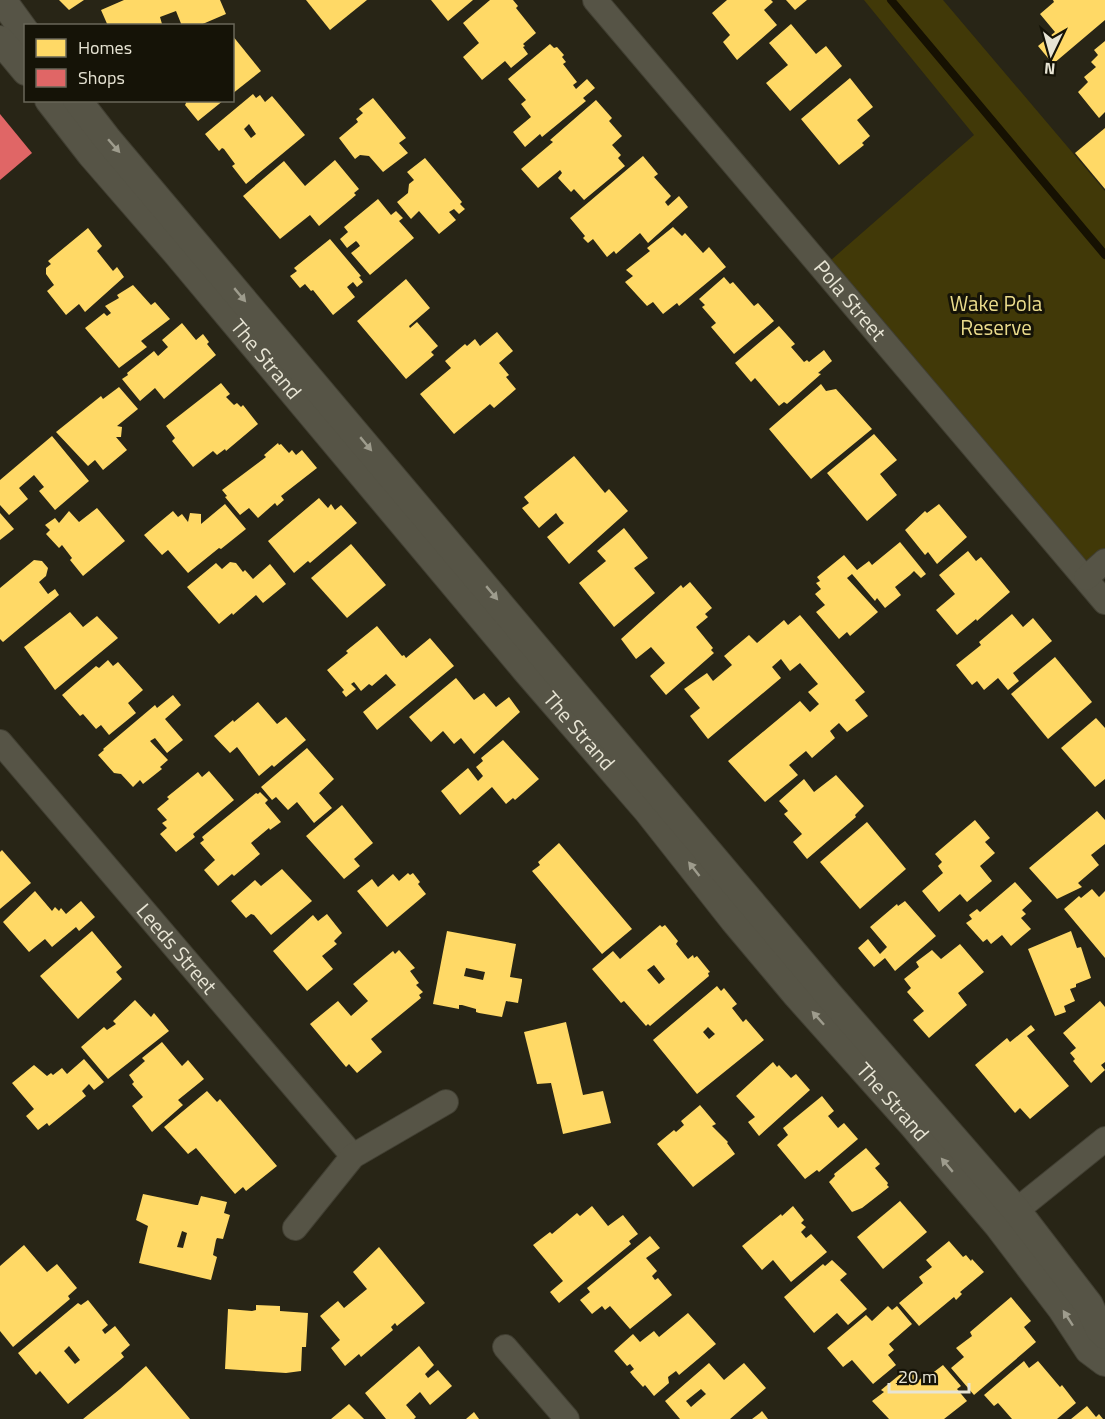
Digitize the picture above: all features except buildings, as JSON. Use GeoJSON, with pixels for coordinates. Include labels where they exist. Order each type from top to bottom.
{"type":"FeatureCollection","features":[{"type":"Feature","properties":{"kind":"street"},"geometry":{"type":"LineString","coordinates":[[2,0],[24,30]]}},
{"type":"Feature","properties":{"kind":"street","name":"Pola Street"},"geometry":{"type":"LineString","coordinates":[[595,0],[1105,602]]}},
{"type":"Feature","properties":{"kind":"street"},"geometry":{"type":"LineString","coordinates":[[0,40],[24,69]]}},
{"type":"Feature","properties":{"kind":"street","name":"The Strand"},"geometry":{"type":"LineString","coordinates":[[51,102],[91,154],[184,261],[526,670],[648,811],[741,928],[913,1125],[1007,1218],[1089,1305],[1100,1330],[1105,1335]]}},
{"type":"Feature","properties":{"kind":"street","name":"The Strand"},"geometry":{"type":"LineString","coordinates":[[79,102],[108,140],[828,994],[1007,1218],[1089,1350],[1105,1362]]}},
{"type":"Feature","properties":{"kind":"street"},"geometry":{"type":"LineString","coordinates":[[1086,578],[1105,561]]}},
{"type":"Feature","properties":{"kind":"street","name":"Leeds Street"},"geometry":{"type":"LineString","coordinates":[[0,741],[353,1156]]}},
{"type":"Feature","properties":{"kind":"street"},"geometry":{"type":"LineString","coordinates":[[295,1228],[353,1156],[446,1102]]}},
{"type":"Feature","properties":{"kind":"street"},"geometry":{"type":"LineString","coordinates":[[1007,1218],[1105,1139]]}},
{"type":"Feature","properties":{"kind":"street"},"geometry":{"type":"LineString","coordinates":[[506,1347],[567,1419]]}},
{"type":"Feature","properties":{"kind":"green space","name":"Wake Pola Reserve"},"geometry":{"type":"Polygon","coordinates":[[[864,0],[943,0],[1105,191],[1105,561],[1086,578],[823,267],[974,135],[864,0]]]}},
{"type":"Feature","properties":{"kind":"waterway"},"geometry":{"type":"LineString","coordinates":[[891,0],[1105,255]]}}]}
